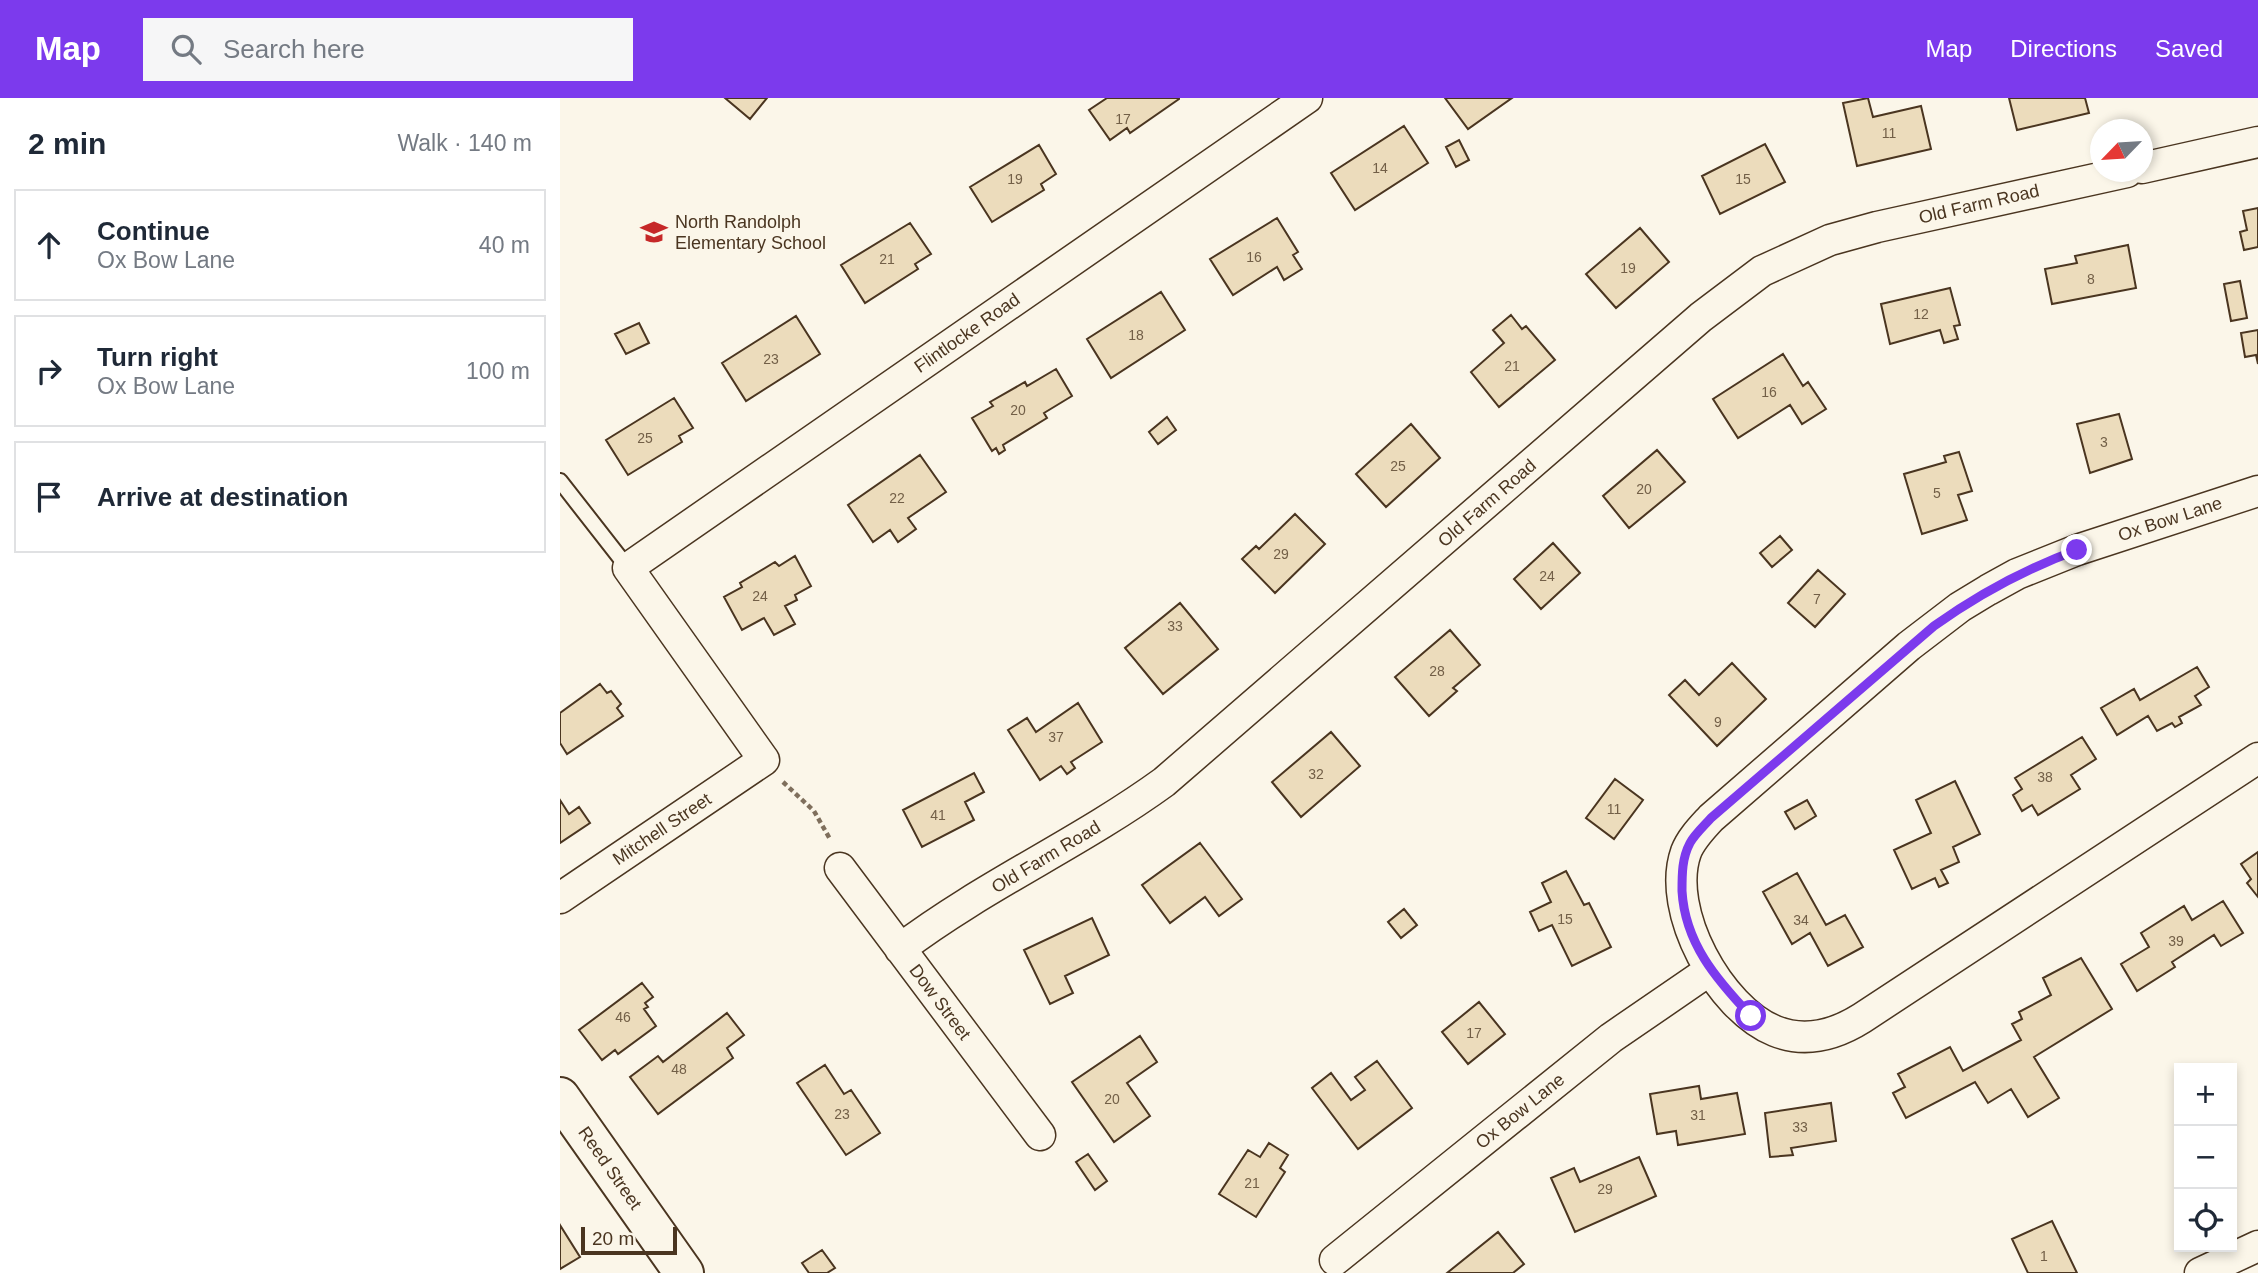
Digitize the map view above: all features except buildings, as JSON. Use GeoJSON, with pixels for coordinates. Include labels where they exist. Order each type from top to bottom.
{"type":"FeatureCollection","features":[{"type":"Feature","properties":{"kind":"main road","name":"Reed Street"},"geometry":{"type":"LineString","coordinates":[[560,1097],[684,1273]]}},
{"type":"Feature","properties":{"kind":"street","name":"Flintlocke Road"},"geometry":{"type":"LineString","coordinates":[[628,568],[1307,98]]}},
{"type":"Feature","properties":{"kind":"street"},"geometry":{"type":"LineString","coordinates":[[2153,166],[2258,142]]}},
{"type":"Feature","properties":{"kind":"street","name":"Old Farm Road"},"geometry":{"type":"LineString","coordinates":[[900,949],[931,926],[1119,813],[1164,782],[1700,317],[1762,271],[1830,240],[1877,227],[2090,180]]}},
{"type":"Feature","properties":{"kind":"street","name":"Ox Bow Lane"},"geometry":{"type":"LineString","coordinates":[[2258,491],[2077,550],[2017,574],[1960,607],[1909,646],[1711,818],[1692,840],[1686,853],[1682,880],[1689,930],[1710,970],[1762,1025],[1791,1036],[1833,1033],[1861,1018],[2258,758]]}},
{"type":"Feature","properties":{"kind":"street"},"geometry":{"type":"LineString","coordinates":[[628,568],[764,760]]}},
{"type":"Feature","properties":{"kind":"street","name":"Mitchell Street"},"geometry":{"type":"LineString","coordinates":[[560,898],[764,760]]}},
{"type":"Feature","properties":{"kind":"street","name":"Dow Street"},"geometry":{"type":"LineString","coordinates":[[840,869],[1040,1135]]}},
{"type":"Feature","properties":{"kind":"street","name":"Ox Bow Lane"},"geometry":{"type":"LineString","coordinates":[[1335,1260],[1631,1022],[1710,970]]}},
{"type":"Feature","properties":{"kind":"street"},"geometry":{"type":"LineString","coordinates":[[2200,1273],[2258,1246]]}},
{"type":"Feature","properties":{"kind":"lane"},"geometry":{"type":"LineString","coordinates":[[560,481],[628,568]]}},
{"type":"Feature","properties":{"kind":"path"},"geometry":{"type":"LineString","coordinates":[[764,760],[776,776],[814,811],[829,836],[840,869]]}},
{"type":"Feature","properties":{"kind":"place","name":"North Randolph Elementary School"},"geometry":{"type":"Point","coordinates":[654,232]}},
{"type":"Feature","properties":{"kind":"route"},"geometry":{"type":"LineString","coordinates":[[1751,1016],[1710,970],[1689,930],[1682,880],[1686,853],[1692,840],[1711,818],[1934,626],[1960,607],[2017,574],[2077,550]]}}]}
